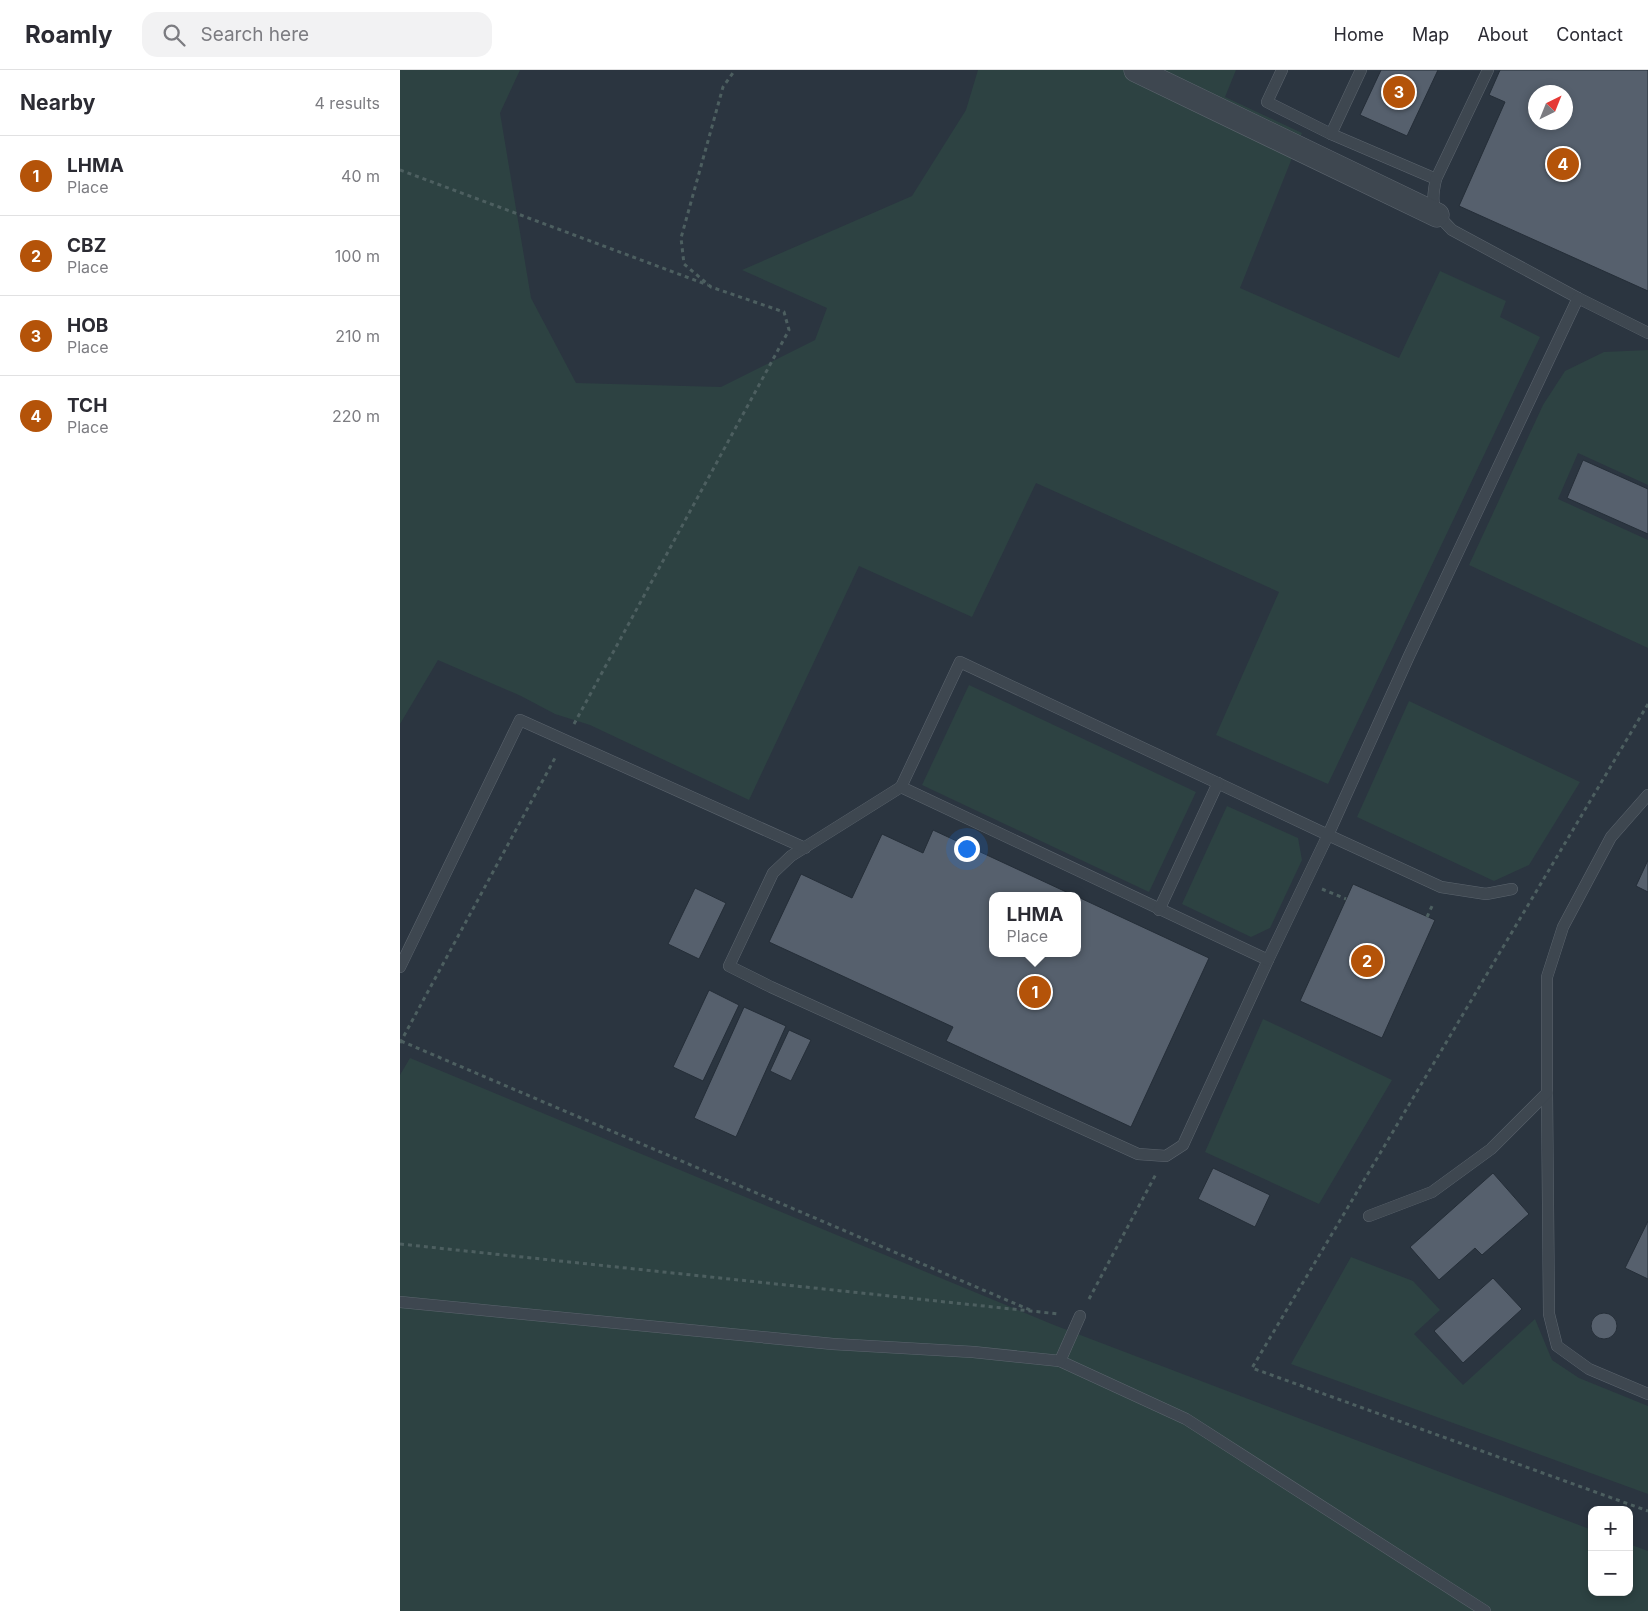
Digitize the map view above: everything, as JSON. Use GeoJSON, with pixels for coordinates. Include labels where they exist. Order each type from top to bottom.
{"type":"FeatureCollection","features":[{"type":"Feature","properties":{"kind":"street"},"geometry":{"type":"LineString","coordinates":[[1136,70],[1437,215]]}},
{"type":"Feature","properties":{"kind":"lane"},"geometry":{"type":"LineString","coordinates":[[1282,70],[1267,102],[1331,134],[1436,179]]}},
{"type":"Feature","properties":{"kind":"lane"},"geometry":{"type":"LineString","coordinates":[[1331,134],[1361,70]]}},
{"type":"Feature","properties":{"kind":"lane"},"geometry":{"type":"LineString","coordinates":[[1488,70],[1436,179],[1432,196],[1437,215],[1452,230],[1578,298],[1648,333]]}},
{"type":"Feature","properties":{"kind":"lane"},"geometry":{"type":"LineString","coordinates":[[1512,889],[1486,894],[1441,887],[1328,835],[960,662],[901,787],[791,856],[773,873],[729,966],[771,987],[1138,1154],[1166,1156],[1183,1145],[1328,835],[1405,665],[1578,298]]}},
{"type":"Feature","properties":{"kind":"lane"},"geometry":{"type":"LineString","coordinates":[[400,966],[520,720],[805,848]]}},
{"type":"Feature","properties":{"kind":"lane"},"geometry":{"type":"LineString","coordinates":[[1159,910],[1218,783]]}},
{"type":"Feature","properties":{"kind":"lane"},"geometry":{"type":"LineString","coordinates":[[901,787],[1268,960]]}},
{"type":"Feature","properties":{"kind":"lane"},"geometry":{"type":"LineString","coordinates":[[1648,796],[1611,837],[1563,927],[1547,977],[1549,1314],[1557,1346],[1589,1369],[1648,1394]]}},
{"type":"Feature","properties":{"kind":"lane"},"geometry":{"type":"LineString","coordinates":[[1369,1216],[1432,1192],[1491,1149],[1547,1093]]}},
{"type":"Feature","properties":{"kind":"lane"},"geometry":{"type":"LineString","coordinates":[[400,1302],[833,1344],[973,1352],[1060,1361],[1186,1419],[1485,1611]]}},
{"type":"Feature","properties":{"kind":"lane"},"geometry":{"type":"LineString","coordinates":[[1060,1361],[1080,1316]]}},
{"type":"Feature","properties":{"kind":"path"},"geometry":{"type":"LineString","coordinates":[[711,286],[684,264],[681,238],[723,87],[735,70]]}},
{"type":"Feature","properties":{"kind":"path"},"geometry":{"type":"LineString","coordinates":[[400,170],[784,312],[789,330],[400,1042],[1033,1311]]}},
{"type":"Feature","properties":{"kind":"path"},"geometry":{"type":"LineString","coordinates":[[400,1244],[1080,1316],[1166,1156]]}},
{"type":"Feature","properties":{"kind":"green space"},"geometry":{"type":"Polygon","coordinates":[[[400,70],[520,70],[500,113],[531,298],[576,383],[721,387],[815,340],[827,308],[742,270],[912,196],[966,110],[978,70],[1236,70],[1225,97],[1302,133],[1240,288],[1399,358],[1440,271],[1506,301],[1500,317],[1540,337],[1328,784],[1216,735],[1279,592],[1036,483],[972,617],[859,566],[749,800],[590,725],[555,714],[521,696],[438,660],[400,724],[400,70]]]}},
{"type":"Feature","properties":{"kind":"green space"},"geometry":{"type":"Polygon","coordinates":[[[1648,350],[1648,485],[1578,453],[1558,499],[1648,540],[1648,648],[1469,565],[1543,405],[1565,371],[1604,352],[1648,350]]]}},
{"type":"Feature","properties":{"kind":"green space"},"geometry":{"type":"Polygon","coordinates":[[[969,685],[1196,792],[1149,892],[922,785],[969,685]]]}},
{"type":"Feature","properties":{"kind":"green space"},"geometry":{"type":"Polygon","coordinates":[[[1409,701],[1580,782],[1529,865],[1494,881],[1357,817],[1409,701]]]}},
{"type":"Feature","properties":{"kind":"green space"},"geometry":{"type":"Polygon","coordinates":[[[1227,806],[1298,838],[1302,860],[1270,928],[1251,937],[1182,904],[1227,806]]]}},
{"type":"Feature","properties":{"kind":"green space"},"geometry":{"type":"Polygon","coordinates":[[[1263,1019],[1392,1080],[1319,1204],[1205,1152],[1263,1019]]]}},
{"type":"Feature","properties":{"kind":"green space"},"geometry":{"type":"Polygon","coordinates":[[[410,1058],[1054,1325],[1588,1528],[1588,1596],[1633,1596],[1633,1545],[1648,1551],[1648,1611],[400,1611],[400,1075],[410,1058]]]}},
{"type":"Feature","properties":{"kind":"green space"},"geometry":{"type":"Polygon","coordinates":[[[1351,1257],[1413,1281],[1440,1310],[1414,1334],[1463,1385],[1535,1319],[1552,1360],[1579,1378],[1648,1406],[1648,1494],[1291,1364],[1351,1257]]]}},
{"type":"Feature","properties":{"kind":"building"},"geometry":{"type":"Polygon","coordinates":[[[1381,70],[1438,70],[1407,136],[1360,115],[1381,70]]]}},
{"type":"Feature","properties":{"kind":"building"},"geometry":{"type":"Polygon","coordinates":[[[1500,70],[1648,70],[1648,291],[1459,206],[1505,102],[1489,95],[1500,70]]]}},
{"type":"Feature","properties":{"kind":"building"},"geometry":{"type":"Polygon","coordinates":[[[1583,460],[1648,489],[1648,534],[1567,498],[1583,460]]]}},
{"type":"Feature","properties":{"kind":"building"},"geometry":{"type":"Polygon","coordinates":[[[933,830],[1066,892],[989,892],[989,957],[1081,957],[1081,898],[1209,958],[1131,1127],[946,1041],[953,1027],[769,942],[801,874],[852,898],[882,834],[923,853],[933,830]]]}},
{"type":"Feature","properties":{"kind":"building"},"geometry":{"type":"Polygon","coordinates":[[[1648,860],[1648,892],[1636,886],[1648,860]]]}},
{"type":"Feature","properties":{"kind":"building"},"geometry":{"type":"Polygon","coordinates":[[[1353,884],[1435,920],[1382,1038],[1300,1001],[1353,884]]]}},
{"type":"Feature","properties":{"kind":"building"},"geometry":{"type":"Polygon","coordinates":[[[695,888],[726,903],[699,959],[668,944],[695,888]]]}},
{"type":"Feature","properties":{"kind":"building"},"geometry":{"type":"Polygon","coordinates":[[[709,990],[739,1005],[703,1081],[673,1067],[709,990]]]}},
{"type":"Feature","properties":{"kind":"building"},"geometry":{"type":"Polygon","coordinates":[[[744,1007],[786,1026],[736,1137],[694,1118],[744,1007]]]}},
{"type":"Feature","properties":{"kind":"building"},"geometry":{"type":"Polygon","coordinates":[[[789,1030],[811,1040],[791,1081],[770,1071],[789,1030]]]}},
{"type":"Feature","properties":{"kind":"building"},"geometry":{"type":"Polygon","coordinates":[[[1213,1168],[1270,1195],[1255,1227],[1198,1199],[1213,1168]]]}},
{"type":"Feature","properties":{"kind":"building"},"geometry":{"type":"Polygon","coordinates":[[[1493,1173],[1529,1214],[1482,1255],[1475,1248],[1439,1280],[1410,1247],[1493,1173]]]}},
{"type":"Feature","properties":{"kind":"building"},"geometry":{"type":"Polygon","coordinates":[[[1648,1221],[1648,1279],[1625,1268],[1648,1221]]]}},
{"type":"Feature","properties":{"kind":"building"},"geometry":{"type":"Polygon","coordinates":[[[1493,1278],[1522,1309],[1463,1363],[1434,1331],[1493,1278]]]}},
{"type":"Feature","properties":{"kind":"building"},"geometry":{"type":"Polygon","coordinates":[[[1604,1313],[1613,1317],[1617,1326],[1613,1335],[1604,1339],[1595,1335],[1591,1326],[1595,1317],[1604,1313]]]}},
{"type":"Feature","properties":{"kind":"place","name":"HOB"},"geometry":{"type":"Point","coordinates":[1399,92]}},
{"type":"Feature","properties":{"kind":"place","name":"TCH"},"geometry":{"type":"Point","coordinates":[1563,164]}},
{"type":"Feature","properties":{"kind":"place","name":"CBZ"},"geometry":{"type":"Point","coordinates":[1367,961]}},
{"type":"Feature","properties":{"kind":"place","name":"LHMA"},"geometry":{"type":"Point","coordinates":[1035,992]}}]}
